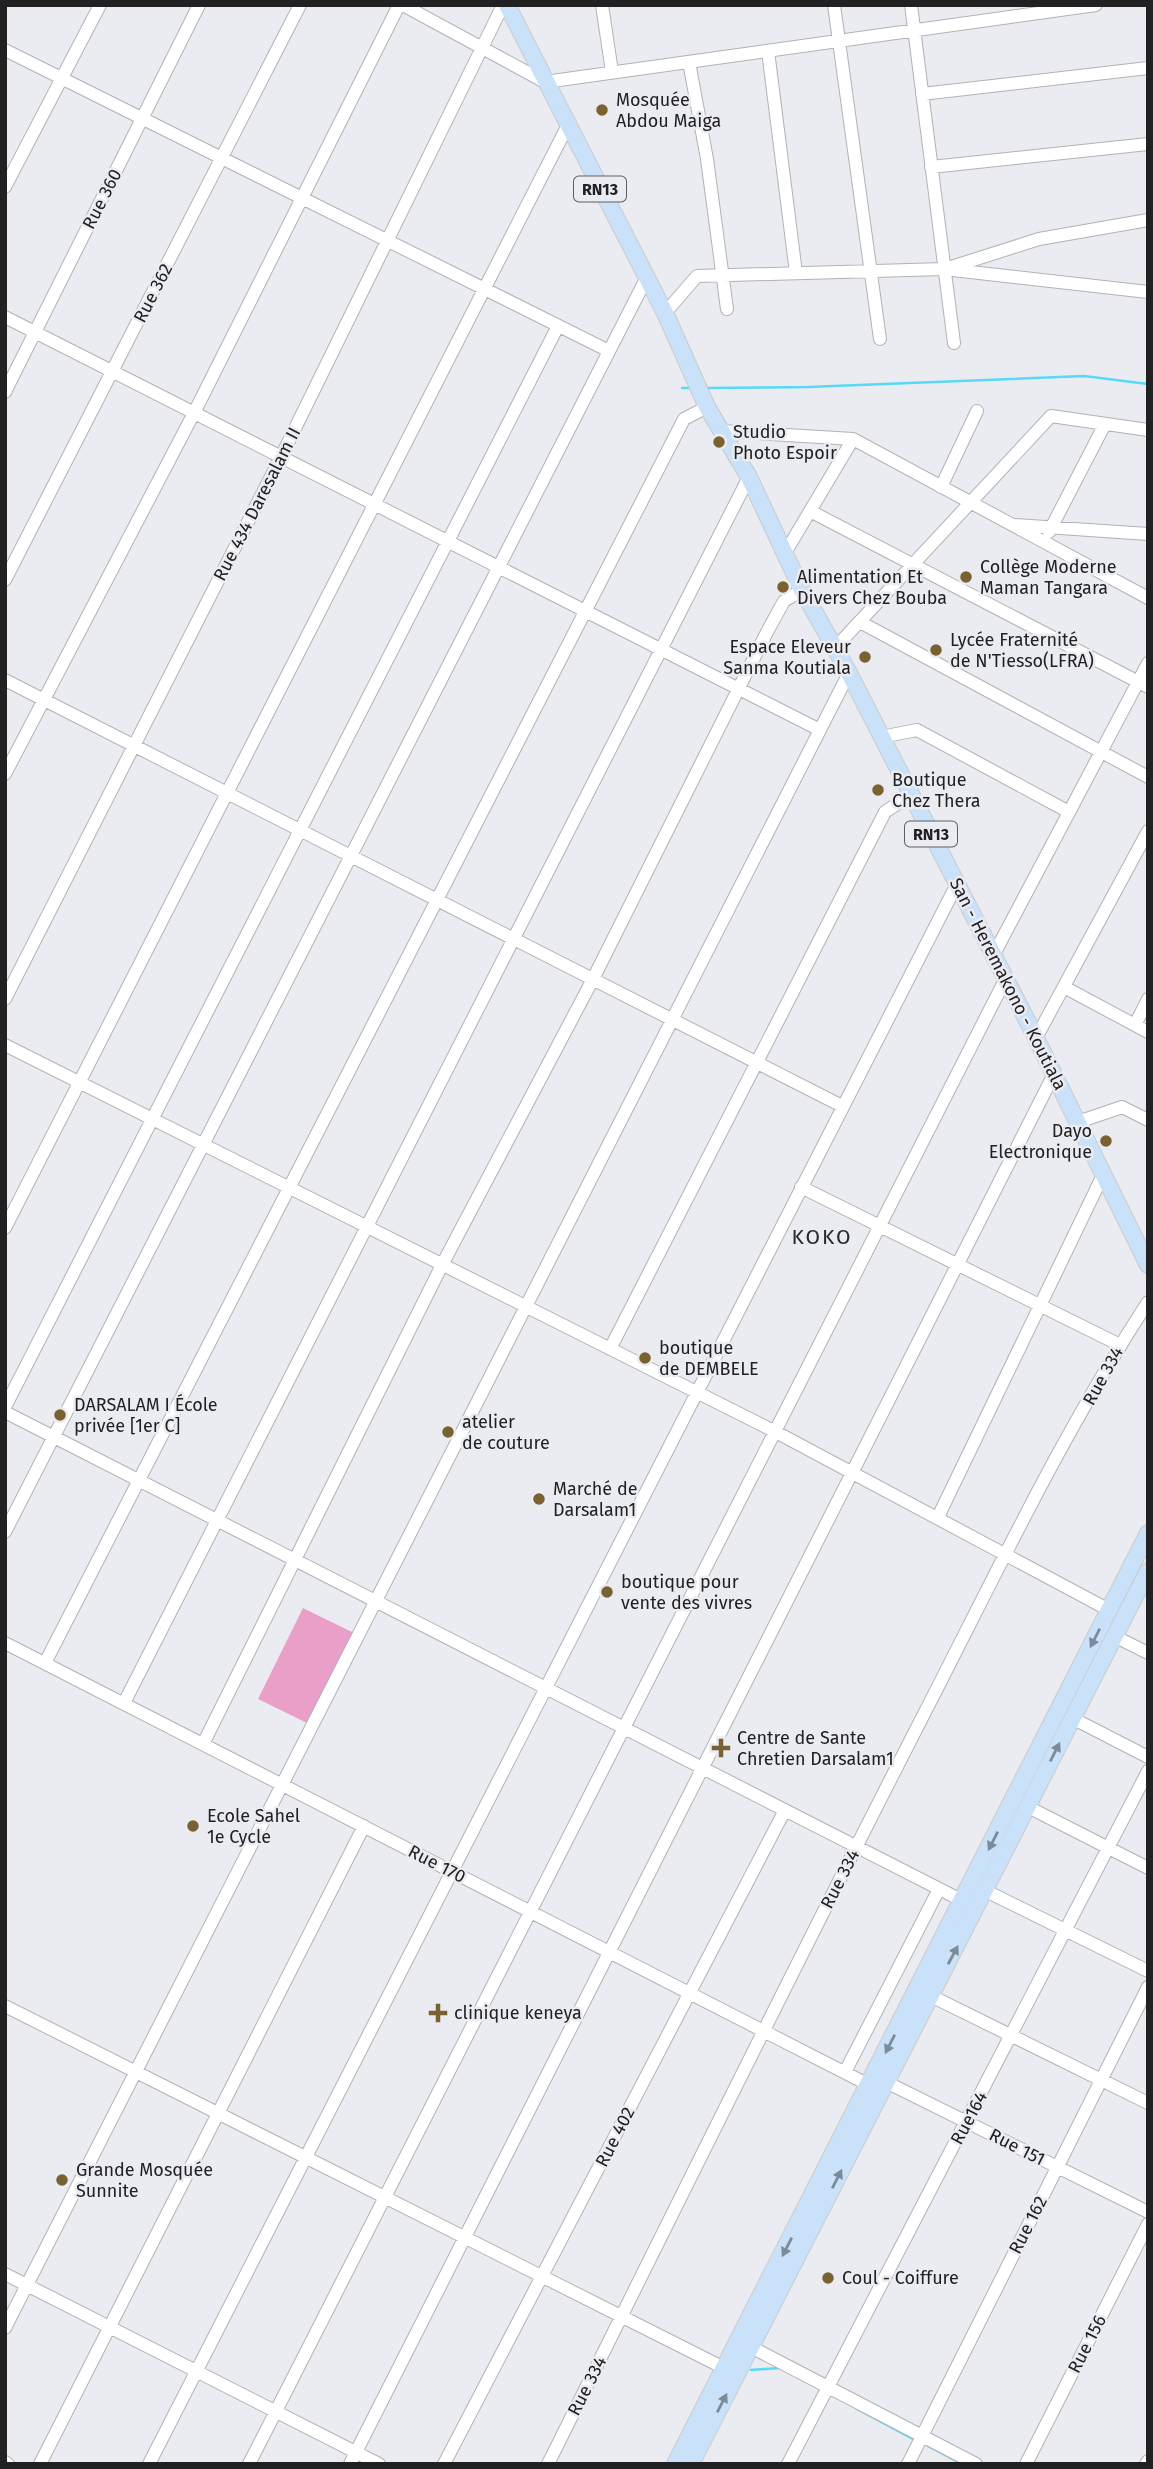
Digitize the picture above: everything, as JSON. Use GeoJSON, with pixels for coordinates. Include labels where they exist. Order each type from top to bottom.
{"type":"FeatureCollection","features":[{"type":"Feature","properties":{"kind":"main road","name":"RN13"},"geometry":{"type":"LineString","coordinates":[[505,5],[665,313],[707,407]]}},
{"type":"Feature","properties":{"kind":"main road","name":"San - Heremakono - Koutiala"},"geometry":{"type":"LineString","coordinates":[[707,407],[749,477],[802,590],[849,673],[1006,978],[1148,1265]]}},
{"type":"Feature","properties":{"kind":"main road"},"geometry":{"type":"LineString","coordinates":[[675,2464],[1148,1533]]}},
{"type":"Feature","properties":{"kind":"main road"},"geometry":{"type":"LineString","coordinates":[[691,2464],[1148,1571]]}},
{"type":"Feature","properties":{"kind":"street"},"geometry":{"type":"LineString","coordinates":[[5,187],[100,5]]}},
{"type":"Feature","properties":{"kind":"street","name":"Rue 360"},"geometry":{"type":"LineString","coordinates":[[5,392],[199,5]]}},
{"type":"Feature","properties":{"kind":"street","name":"Rue 362"},"geometry":{"type":"LineString","coordinates":[[5,580],[300,5]]}},
{"type":"Feature","properties":{"kind":"street"},"geometry":{"type":"LineString","coordinates":[[5,774],[194,413],[401,5],[545,82],[1096,5]]}},
{"type":"Feature","properties":{"kind":"street","name":"Rue 434 Daresalam II"},"geometry":{"type":"LineString","coordinates":[[5,999],[281,457],[505,5]]}},
{"type":"Feature","properties":{"kind":"street"},"geometry":{"type":"LineString","coordinates":[[602,5],[612,72]]}},
{"type":"Feature","properties":{"kind":"street"},"geometry":{"type":"LineString","coordinates":[[834,5],[880,339]]}},
{"type":"Feature","properties":{"kind":"street"},"geometry":{"type":"LineString","coordinates":[[911,5],[954,344]]}},
{"type":"Feature","properties":{"kind":"street"},"geometry":{"type":"LineString","coordinates":[[991,5],[993,20]]}},
{"type":"Feature","properties":{"kind":"street"},"geometry":{"type":"LineString","coordinates":[[5,50],[609,351]]}},
{"type":"Feature","properties":{"kind":"street"},"geometry":{"type":"LineString","coordinates":[[768,51],[796,273]]}},
{"type":"Feature","properties":{"kind":"street"},"geometry":{"type":"LineString","coordinates":[[689,62],[707,159],[727,309]]}},
{"type":"Feature","properties":{"kind":"street"},"geometry":{"type":"LineString","coordinates":[[922,94],[1148,68]]}},
{"type":"Feature","properties":{"kind":"street"},"geometry":{"type":"LineString","coordinates":[[5,1228],[568,125]]}},
{"type":"Feature","properties":{"kind":"street"},"geometry":{"type":"LineString","coordinates":[[931,167],[1148,144]]}},
{"type":"Feature","properties":{"kind":"street"},"geometry":{"type":"LineString","coordinates":[[944,270],[1039,239],[1148,220]]}},
{"type":"Feature","properties":{"kind":"street"},"geometry":{"type":"LineString","coordinates":[[665,313],[697,276],[944,270],[1148,292]]}},
{"type":"Feature","properties":{"kind":"street"},"geometry":{"type":"LineString","coordinates":[[5,1532],[646,279]]}},
{"type":"Feature","properties":{"kind":"street"},"geometry":{"type":"LineString","coordinates":[[5,317],[820,730]]}},
{"type":"Feature","properties":{"kind":"street"},"geometry":{"type":"LineString","coordinates":[[558,326],[5,1409],[54,1437],[963,1901]]}},
{"type":"Feature","properties":{"kind":"street"},"geometry":{"type":"LineString","coordinates":[[45,1663],[287,1188],[587,613],[684,419],[707,407]]}},
{"type":"Feature","properties":{"kind":"street"},"geometry":{"type":"LineString","coordinates":[[941,487],[977,411]]}},
{"type":"Feature","properties":{"kind":"street"},"geometry":{"type":"LineString","coordinates":[[835,648],[1051,416],[1148,430]]}},
{"type":"Feature","properties":{"kind":"street"},"geometry":{"type":"LineString","coordinates":[[1043,541],[1105,424]]}},
{"type":"Feature","properties":{"kind":"street"},"geometry":{"type":"LineString","coordinates":[[721,431],[853,439],[1148,598]]}},
{"type":"Feature","properties":{"kind":"street"},"geometry":{"type":"LineString","coordinates":[[785,554],[853,439]]}},
{"type":"Feature","properties":{"kind":"street"},"geometry":{"type":"LineString","coordinates":[[124,1703],[749,477]]}},
{"type":"Feature","properties":{"kind":"street"},"geometry":{"type":"LineString","coordinates":[[810,511],[1143,684]]}},
{"type":"Feature","properties":{"kind":"street"},"geometry":{"type":"LineString","coordinates":[[1011,524],[1146,530]]}},
{"type":"Feature","properties":{"kind":"street"},"geometry":{"type":"LineString","coordinates":[[203,1744],[442,1265],[593,979],[784,601],[802,590]]}},
{"type":"Feature","properties":{"kind":"street"},"geometry":{"type":"LineString","coordinates":[[860,622],[1148,777]]}},
{"type":"Feature","properties":{"kind":"street"},"geometry":{"type":"LineString","coordinates":[[993,956],[1101,752],[1143,684],[1148,663]]}},
{"type":"Feature","properties":{"kind":"street"},"geometry":{"type":"LineString","coordinates":[[5,2328],[849,673]]}},
{"type":"Feature","properties":{"kind":"street"},"geometry":{"type":"LineString","coordinates":[[5,680],[842,1106]]}},
{"type":"Feature","properties":{"kind":"street"},"geometry":{"type":"LineString","coordinates":[[881,737],[917,730],[1069,812]]}},
{"type":"Feature","properties":{"kind":"street"},"geometry":{"type":"LineString","coordinates":[[610,1349],[885,812],[910,795]]}},
{"type":"Feature","properties":{"kind":"street"},"geometry":{"type":"LineString","coordinates":[[1036,1038],[1148,831]]}},
{"type":"Feature","properties":{"kind":"street"},"geometry":{"type":"LineString","coordinates":[[149,2464],[957,884]]}},
{"type":"Feature","properties":{"kind":"street"},"geometry":{"type":"LineString","coordinates":[[249,2464],[1006,978]]}},
{"type":"Feature","properties":{"kind":"street"},"geometry":{"type":"LineString","coordinates":[[1064,987],[1148,1032]]}},
{"type":"Feature","properties":{"kind":"street"},"geometry":{"type":"LineString","coordinates":[[1135,1025],[1148,999]]}},
{"type":"Feature","properties":{"kind":"street"},"geometry":{"type":"LineString","coordinates":[[5,1045],[774,1431],[1109,1610]]}},
{"type":"Feature","properties":{"kind":"street"},"geometry":{"type":"LineString","coordinates":[[353,2458],[1054,1073]]}},
{"type":"Feature","properties":{"kind":"street"},"geometry":{"type":"LineString","coordinates":[[1078,1122],[1122,1107],[1148,1120]]}},
{"type":"Feature","properties":{"kind":"street"},"geometry":{"type":"LineString","coordinates":[[938,1517],[1039,1303],[1104,1174]]}},
{"type":"Feature","properties":{"kind":"street"},"geometry":{"type":"LineString","coordinates":[[801,1187],[1120,1345]]}},
{"type":"Feature","properties":{"kind":"street","name":"Rue 334"},"geometry":{"type":"LineString","coordinates":[[548,2464],[856,1847],[1007,1554],[1120,1345],[1148,1302]]}},
{"type":"Feature","properties":{"kind":"street"},"geometry":{"type":"LineString","coordinates":[[1114,1636],[1148,1653]]}},
{"type":"Feature","properties":{"kind":"street","name":"Rue 170"},"geometry":{"type":"LineString","coordinates":[[5,1643],[869,2085]]}},
{"type":"Feature","properties":{"kind":"street"},"geometry":{"type":"LineString","coordinates":[[1072,1718],[1148,1758]]}},
{"type":"Feature","properties":{"kind":"street","name":"Rue164"},"geometry":{"type":"LineString","coordinates":[[788,2464],[826,2385],[967,2122],[1148,1770]]}},
{"type":"Feature","properties":{"kind":"street"},"geometry":{"type":"LineString","coordinates":[[1028,1807],[1148,1868]]}},
{"type":"Feature","properties":{"kind":"street","name":"Rue 402"},"geometry":{"type":"LineString","coordinates":[[444,2464],[785,1811]]}},
{"type":"Feature","properties":{"kind":"street"},"geometry":{"type":"LineString","coordinates":[[40,2464],[364,1826]]}},
{"type":"Feature","properties":{"kind":"street"},"geometry":{"type":"LineString","coordinates":[[845,2072],[939,1889]]}},
{"type":"Feature","properties":{"kind":"street"},"geometry":{"type":"LineString","coordinates":[[986,1891],[1148,1971]]}},
{"type":"Feature","properties":{"kind":"street","name":"Rue 162"},"geometry":{"type":"LineString","coordinates":[[908,2464],[1148,1987]]}},
{"type":"Feature","properties":{"kind":"street"},"geometry":{"type":"LineString","coordinates":[[931,1996],[1148,2103]]}},
{"type":"Feature","properties":{"kind":"street"},"geometry":{"type":"LineString","coordinates":[[5,2006],[724,2368]]}},
{"type":"Feature","properties":{"kind":"street","name":"Rue 151"},"geometry":{"type":"LineString","coordinates":[[886,2082],[1148,2212]]}},
{"type":"Feature","properties":{"kind":"street","name":"Rue 156"},"geometry":{"type":"LineString","coordinates":[[1026,2464],[1148,2224]]}},
{"type":"Feature","properties":{"kind":"street"},"geometry":{"type":"LineString","coordinates":[[5,2274],[275,2411],[353,2458],[379,2464]]}},
{"type":"Feature","properties":{"kind":"street"},"geometry":{"type":"LineString","coordinates":[[751,2347],[976,2464]]}},
{"type":"Feature","properties":{"kind":"shaded area"},"geometry":{"type":"Polygon","coordinates":[[[303,1608],[354,1633],[309,1724],[258,1699],[303,1608]]]}},
{"type":"Feature","properties":{"kind":"waterway"},"geometry":{"type":"LineString","coordinates":[[706,388],[808,387],[1084,376],[1148,384]]}},
{"type":"Feature","properties":{"kind":"waterway"},"geometry":{"type":"LineString","coordinates":[[682,388],[692,388]]}},
{"type":"Feature","properties":{"kind":"waterway"},"geometry":{"type":"LineString","coordinates":[[751,2370],[780,2368]]}},
{"type":"Feature","properties":{"kind":"waterway"},"geometry":{"type":"LineString","coordinates":[[857,2409],[913,2439]]}},
{"type":"Feature","properties":{"kind":"waterway"},"geometry":{"type":"LineString","coordinates":[[928,2446],[962,2464]]}},
{"type":"Feature","properties":{"kind":"place","name":"Mosquée Abdou Maiga"},"geometry":{"type":"Point","coordinates":[602,110]}},
{"type":"Feature","properties":{"kind":"place","name":"Studio Photo Espoir"},"geometry":{"type":"Point","coordinates":[719,442]}},
{"type":"Feature","properties":{"kind":"place","name":"Collège Moderne Maman Tangara"},"geometry":{"type":"Point","coordinates":[966,577]}},
{"type":"Feature","properties":{"kind":"place","name":"Alimentation Et Divers Chez Bouba"},"geometry":{"type":"Point","coordinates":[783,587]}},
{"type":"Feature","properties":{"kind":"place","name":"Lycée Fraternité de N'Tiesso(LFRA)"},"geometry":{"type":"Point","coordinates":[936,650]}},
{"type":"Feature","properties":{"kind":"place","name":"Espace Eleveur Sanma Koutiala"},"geometry":{"type":"Point","coordinates":[865,657]}},
{"type":"Feature","properties":{"kind":"place","name":"Boutique Chez Thera"},"geometry":{"type":"Point","coordinates":[878,790]}},
{"type":"Feature","properties":{"kind":"place","name":"Dayo Electronique"},"geometry":{"type":"Point","coordinates":[1106,1141]}},
{"type":"Feature","properties":{"kind":"place","name":"boutique de DEMBELE"},"geometry":{"type":"Point","coordinates":[645,1358]}},
{"type":"Feature","properties":{"kind":"place","name":"DARSALAM I École privée [1er C]"},"geometry":{"type":"Point","coordinates":[60,1415]}},
{"type":"Feature","properties":{"kind":"place","name":"atelier de couture"},"geometry":{"type":"Point","coordinates":[448,1432]}},
{"type":"Feature","properties":{"kind":"place","name":"Marché de Darsalam1"},"geometry":{"type":"Point","coordinates":[539,1499]}},
{"type":"Feature","properties":{"kind":"place","name":"boutique pour vente des vivres"},"geometry":{"type":"Point","coordinates":[607,1592]}},
{"type":"Feature","properties":{"kind":"place","name":"Centre de Sante Chretien Darsalam1"},"geometry":{"type":"Point","coordinates":[721,1748]}},
{"type":"Feature","properties":{"kind":"place","name":"Ecole Sahel 1e Cycle"},"geometry":{"type":"Point","coordinates":[193,1826]}},
{"type":"Feature","properties":{"kind":"place","name":"clinique keneya"},"geometry":{"type":"Point","coordinates":[438,2013]}},
{"type":"Feature","properties":{"kind":"place","name":"Grande Mosquée Sunnite"},"geometry":{"type":"Point","coordinates":[62,2180]}},
{"type":"Feature","properties":{"kind":"place","name":"Coul - Coiffure"},"geometry":{"type":"Point","coordinates":[828,2278]}},
{"type":"Feature","properties":{"kind":"district","name":"KOKO"},"geometry":{"type":"Point","coordinates":[822,1237]}}]}
